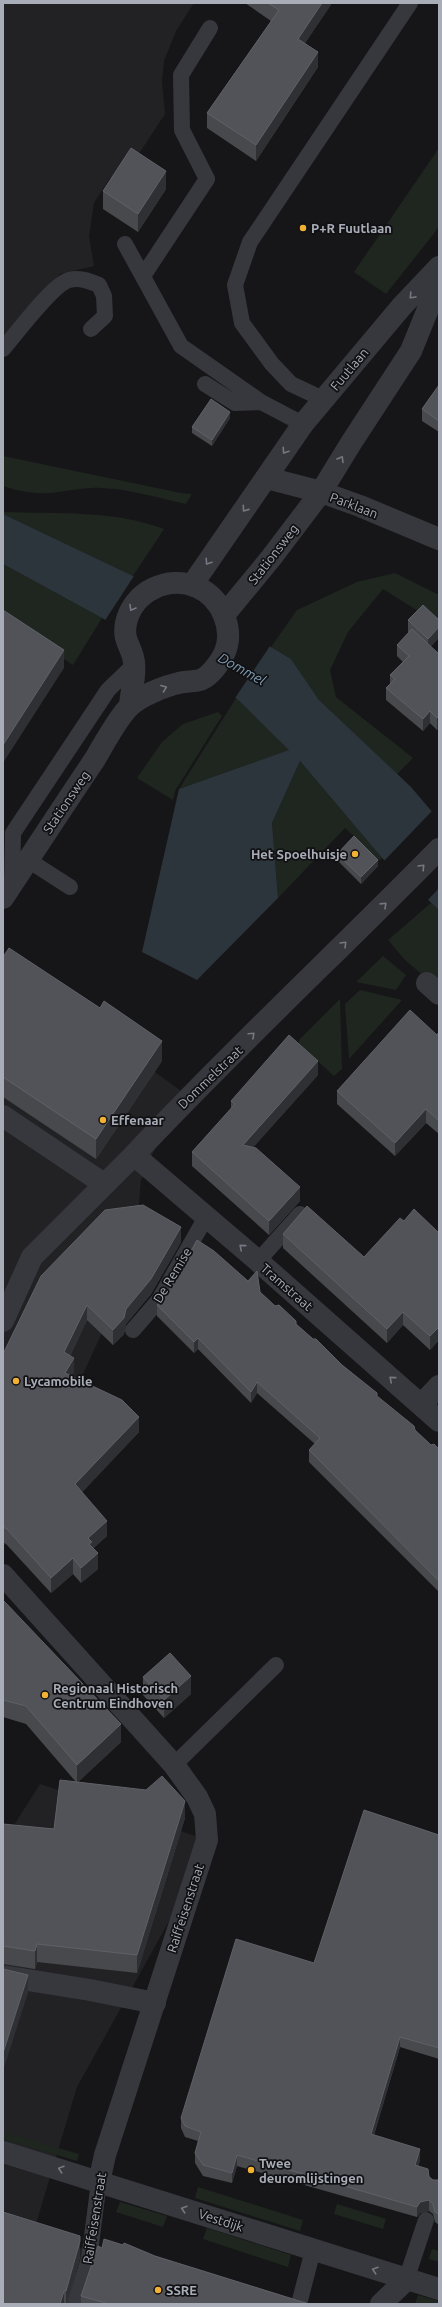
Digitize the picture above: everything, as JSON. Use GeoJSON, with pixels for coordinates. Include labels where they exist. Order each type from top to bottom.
{"type":"FeatureCollection","features":[{"type":"Feature","properties":{"kind":"street","name":"Fuutlaan"},"geometry":{"type":"LineString","coordinates":[[267,478],[323,399],[402,306],[439,267]]}},
{"type":"Feature","properties":{"kind":"street"},"geometry":{"type":"LineString","coordinates":[[321,492],[350,444],[411,351],[439,282]]}},
{"type":"Feature","properties":{"kind":"street"},"geometry":{"type":"LineString","coordinates":[[192,585],[267,478]]}},
{"type":"Feature","properties":{"kind":"street","name":"Parklaan"},"geometry":{"type":"LineString","coordinates":[[267,478],[321,492],[360,506],[439,539]]}},
{"type":"Feature","properties":{"kind":"street","name":"Stationsweg"},"geometry":{"type":"LineString","coordinates":[[225,619],[321,492]]}},
{"type":"Feature","properties":{"kind":"street","name":"Stationsweg"},"geometry":{"type":"LineString","coordinates":[[8,891],[130,706],[134,665],[133,657],[125,639],[126,623],[130,611],[136,601],[156,587],[180,583],[192,585],[212,596],[225,619],[228,639],[223,655],[215,668],[201,680],[165,687],[130,706]]}},
{"type":"Feature","properties":{"kind":"street","name":"Dommelstraat"},"geometry":{"type":"LineString","coordinates":[[3,1321],[32,1258],[134,1155],[193,1091],[439,850]]}},
{"type":"Feature","properties":{"kind":"street"},"geometry":{"type":"LineString","coordinates":[[3,1116],[104,1184]]}},
{"type":"Feature","properties":{"kind":"street","name":"Tramstraat"},"geometry":{"type":"LineString","coordinates":[[134,1155],[258,1261],[439,1421]]}},
{"type":"Feature","properties":{"kind":"street"},"geometry":{"type":"LineString","coordinates":[[421,1405],[439,1386]]}},
{"type":"Feature","properties":{"kind":"street","name":"Raiffeisenstraat"},"geometry":{"type":"LineString","coordinates":[[3,1575],[174,1765],[198,1797],[206,1814],[207,1840],[105,2155],[99,2182]]}},
{"type":"Feature","properties":{"kind":"street"},"geometry":{"type":"LineString","coordinates":[[3,1976],[90,1990],[155,2003]]}},
{"type":"Feature","properties":{"kind":"street","name":"Vestdijk"},"geometry":{"type":"LineString","coordinates":[[3,2152],[406,2280],[439,2289]]}},
{"type":"Feature","properties":{"kind":"street"},"geometry":{"type":"LineString","coordinates":[[381,2304],[406,2280]]}},
{"type":"Feature","properties":{"kind":"lane"},"geometry":{"type":"LineString","coordinates":[[323,399],[291,384],[272,364],[242,323],[235,285],[250,242],[410,3]]}},
{"type":"Feature","properties":{"kind":"lane"},"geometry":{"type":"LineString","coordinates":[[143,276],[207,179],[182,130],[181,75],[210,28]]}},
{"type":"Feature","properties":{"kind":"lane"},"geometry":{"type":"LineString","coordinates":[[125,244],[181,346],[261,402],[304,424]]}},
{"type":"Feature","properties":{"kind":"lane"},"geometry":{"type":"LineString","coordinates":[[3,349],[55,289],[68,280],[83,279],[99,285],[104,296],[105,316],[91,329]]}},
{"type":"Feature","properties":{"kind":"lane"},"geometry":{"type":"LineString","coordinates":[[205,384],[235,403],[261,402]]}},
{"type":"Feature","properties":{"kind":"lane"},"geometry":{"type":"LineString","coordinates":[[8,891],[13,833],[108,690],[134,665]]}},
{"type":"Feature","properties":{"kind":"lane"},"geometry":{"type":"LineString","coordinates":[[28,860],[70,886]]}},
{"type":"Feature","properties":{"kind":"lane"},"geometry":{"type":"LineString","coordinates":[[258,1261],[300,1214]]}},
{"type":"Feature","properties":{"kind":"lane","name":"De Remise"},"geometry":{"type":"LineString","coordinates":[[133,1330],[159,1300],[206,1217]]}},
{"type":"Feature","properties":{"kind":"lane"},"geometry":{"type":"LineString","coordinates":[[174,1765],[276,1665]]}},
{"type":"Feature","properties":{"kind":"lane","name":"Raiffeisenstraat"},"geometry":{"type":"LineString","coordinates":[[75,2304],[89,2259],[99,2182]]}},
{"type":"Feature","properties":{"kind":"lane"},"geometry":{"type":"LineString","coordinates":[[406,2280],[426,2220]]}},
{"type":"Feature","properties":{"kind":"lane"},"geometry":{"type":"LineString","coordinates":[[299,2304],[313,2250]]}},
{"type":"Feature","properties":{"kind":"shaded area"},"geometry":{"type":"Polygon","coordinates":[[[3,3],[194,3],[176,31],[164,61],[162,82],[165,114],[119,184],[110,178],[94,203],[89,236],[94,266],[60,274],[3,338],[3,3]]]}},
{"type":"Feature","properties":{"kind":"shaded area"},"geometry":{"type":"Polygon","coordinates":[[[439,148],[439,227],[386,294],[354,272],[439,148]]]}},
{"type":"Feature","properties":{"kind":"shaded area"},"geometry":{"type":"Polygon","coordinates":[[[3,456],[192,494],[186,504],[133,492],[101,488],[43,493],[20,491],[3,486],[3,456]]]}},
{"type":"Feature","properties":{"kind":"shaded area"},"geometry":{"type":"Polygon","coordinates":[[[3,512],[64,513],[105,516],[145,523],[164,529],[133,576],[3,514],[3,512]]]}},
{"type":"Feature","properties":{"kind":"shaded area"},"geometry":{"type":"Polygon","coordinates":[[[3,564],[102,618],[73,665],[3,619],[3,564]]]}},
{"type":"Feature","properties":{"kind":"shaded area"},"geometry":{"type":"Polygon","coordinates":[[[395,573],[439,595],[439,630],[418,611],[383,589],[348,632],[330,670],[336,697],[413,758],[396,775],[319,700],[291,659],[271,647],[297,610],[357,582],[395,573]]]}},
{"type":"Feature","properties":{"kind":"shaded area"},"geometry":{"type":"Polygon","coordinates":[[[236,698],[290,750],[179,789],[236,698]]]}},
{"type":"Feature","properties":{"kind":"shaded area"},"geometry":{"type":"Polygon","coordinates":[[[218,712],[222,716],[175,791],[173,800],[137,778],[162,742],[183,724],[218,712]]]}},
{"type":"Feature","properties":{"kind":"shaded area"},"geometry":{"type":"Polygon","coordinates":[[[300,761],[382,858],[376,863],[358,840],[345,828],[278,898],[272,823],[300,761]]]}},
{"type":"Feature","properties":{"kind":"shaded area"},"geometry":{"type":"Polygon","coordinates":[[[431,903],[439,909],[439,989],[405,960],[388,940],[431,903]]]}},
{"type":"Feature","properties":{"kind":"shaded area"},"geometry":{"type":"Polygon","coordinates":[[[383,956],[406,975],[396,990],[356,982],[383,956]]]}},
{"type":"Feature","properties":{"kind":"shaded area"},"geometry":{"type":"Polygon","coordinates":[[[5,962],[181,1091],[141,1180],[134,1263],[3,1549],[3,965],[5,962]]]}},
{"type":"Feature","properties":{"kind":"shaded area"},"geometry":{"type":"Polygon","coordinates":[[[360,990],[402,1000],[349,1059],[345,1004],[360,990]]]}},
{"type":"Feature","properties":{"kind":"shaded area"},"geometry":{"type":"Polygon","coordinates":[[[340,999],[342,1069],[334,1076],[299,1044],[299,1040],[340,999]]]}},
{"type":"Feature","properties":{"kind":"shaded area"},"geometry":{"type":"Polygon","coordinates":[[[40,1784],[213,1842],[77,2087],[33,2234],[271,2304],[3,2304],[3,1832],[9,1833],[40,1784]]]}},
{"type":"Feature","properties":{"kind":"shaded area"},"geometry":{"type":"Polygon","coordinates":[[[3,2132],[79,2154],[77,2161],[3,2139],[3,2132]]]}},
{"type":"Feature","properties":{"kind":"shaded area"},"geometry":{"type":"Polygon","coordinates":[[[198,2187],[303,2220],[300,2231],[195,2198],[198,2187]]]}},
{"type":"Feature","properties":{"kind":"shaded area"},"geometry":{"type":"Polygon","coordinates":[[[120,2202],[167,2216],[163,2227],[116,2212],[120,2202]]]}},
{"type":"Feature","properties":{"kind":"shaded area"},"geometry":{"type":"Polygon","coordinates":[[[337,2204],[386,2219],[383,2229],[334,2214],[337,2204]]]}},
{"type":"Feature","properties":{"kind":"shaded area"},"geometry":{"type":"Polygon","coordinates":[[[207,2228],[291,2255],[288,2267],[203,2239],[207,2228]]]}},
{"type":"Feature","properties":{"kind":"shaded area"},"geometry":{"type":"Polygon","coordinates":[[[432,2249],[439,2251],[439,2262],[429,2259],[432,2249]]]}},
{"type":"Feature","properties":{"kind":"shaded area"},"geometry":{"type":"Polygon","coordinates":[[[418,2295],[439,2301],[439,2304],[415,2304],[418,2295]]]}},
{"type":"Feature","properties":{"kind":"water","name":"Dommel"},"geometry":{"type":"Polygon","coordinates":[[[3,514],[129,574],[271,647],[291,659],[319,700],[411,787],[439,820],[439,910],[382,858],[300,761],[272,823],[278,898],[197,980],[142,952],[179,789],[289,750],[236,698],[102,618],[3,564],[3,514]]]}},
{"type":"Feature","properties":{"kind":"pier"},"geometry":{"type":"Polygon","coordinates":[[[134,576],[270,646],[235,698],[104,622],[134,576]]]}},
{"type":"Feature","properties":{"kind":"pier"},"geometry":{"type":"Polygon","coordinates":[[[432,811],[439,818],[439,888],[427,901],[384,861],[432,811]]]}},
{"type":"Feature","properties":{"kind":"building"},"geometry":{"type":"Polygon","coordinates":[[[268,3],[322,3],[298,39],[318,52],[256,145],[207,113],[279,10],[268,3]]]}},
{"type":"Feature","properties":{"kind":"building"},"geometry":{"type":"Polygon","coordinates":[[[131,148],[166,171],[138,214],[103,191],[131,148]]]}},
{"type":"Feature","properties":{"kind":"building"},"geometry":{"type":"Polygon","coordinates":[[[439,385],[439,421],[422,409],[439,385]]]}},
{"type":"Feature","properties":{"kind":"building"},"geometry":{"type":"Polygon","coordinates":[[[211,399],[230,412],[212,440],[192,427],[211,399]]]}},
{"type":"Feature","properties":{"kind":"building"},"geometry":{"type":"Polygon","coordinates":[[[423,605],[439,620],[439,627],[428,639],[408,620],[423,605]]]}},
{"type":"Feature","properties":{"kind":"building"},"geometry":{"type":"Polygon","coordinates":[[[3,610],[64,650],[3,745],[3,610]]]}},
{"type":"Feature","properties":{"kind":"building"},"geometry":{"type":"Polygon","coordinates":[[[412,629],[439,654],[439,716],[437,718],[430,711],[423,719],[386,688],[395,679],[390,675],[409,656],[397,645],[412,629]]]}},
{"type":"Feature","properties":{"kind":"building","name":"Het Spoelhuisje"},"geometry":{"type":"Polygon","coordinates":[[[354,836],[378,860],[361,877],[337,854],[354,836]]]}},
{"type":"Feature","properties":{"kind":"building"},"geometry":{"type":"Polygon","coordinates":[[[9,948],[100,1008],[104,1001],[162,1041],[96,1139],[3,1077],[3,957],[9,948]]]}},
{"type":"Feature","properties":{"kind":"building"},"geometry":{"type":"Polygon","coordinates":[[[410,1010],[437,1035],[439,1032],[439,1121],[426,1109],[395,1143],[337,1091],[410,1010]]]}},
{"type":"Feature","properties":{"kind":"building"},"geometry":{"type":"Polygon","coordinates":[[[289,1035],[318,1061],[243,1145],[256,1148],[300,1187],[269,1221],[192,1152],[235,1104],[231,1101],[289,1035]]]}},
{"type":"Feature","properties":{"kind":"building"},"geometry":{"type":"Polygon","coordinates":[[[143,1205],[181,1227],[151,1279],[126,1309],[124,1318],[113,1330],[87,1305],[64,1352],[74,1358],[65,1373],[122,1400],[139,1417],[75,1484],[107,1521],[88,1538],[92,1542],[89,1544],[98,1553],[81,1568],[73,1558],[51,1578],[7,1529],[3,1527],[3,1354],[41,1276],[105,1210],[143,1205]]]}},
{"type":"Feature","properties":{"kind":"building"},"geometry":{"type":"Polygon","coordinates":[[[307,1206],[364,1257],[400,1218],[404,1221],[414,1209],[439,1233],[439,1327],[430,1336],[403,1312],[387,1329],[283,1234],[307,1206]]]}},
{"type":"Feature","properties":{"kind":"building"},"geometry":{"type":"Polygon","coordinates":[[[197,1240],[214,1251],[248,1281],[257,1271],[260,1292],[275,1306],[279,1305],[296,1321],[296,1324],[313,1339],[316,1339],[342,1365],[377,1393],[377,1396],[414,1426],[415,1430],[431,1445],[434,1444],[439,1449],[439,1581],[309,1450],[320,1438],[257,1382],[251,1392],[198,1338],[194,1342],[157,1305],[167,1294],[197,1240]]]}},
{"type":"Feature","properties":{"kind":"building"},"geometry":{"type":"Polygon","coordinates":[[[3,1600],[121,1724],[77,1765],[26,1706],[3,1700],[3,1600]]]}},
{"type":"Feature","properties":{"kind":"building"},"geometry":{"type":"Polygon","coordinates":[[[170,1653],[191,1676],[164,1700],[143,1677],[170,1653]]]}},
{"type":"Feature","properties":{"kind":"building"},"geometry":{"type":"Polygon","coordinates":[[[162,1776],[185,1801],[137,1955],[37,1944],[35,1951],[3,1946],[3,1824],[54,1829],[60,1780],[146,1790],[162,1776]]]}},
{"type":"Feature","properties":{"kind":"building"},"geometry":{"type":"Polygon","coordinates":[[[364,1810],[439,1835],[439,2048],[400,2037],[371,2134],[420,2149],[415,2165],[428,2169],[429,2177],[433,2180],[439,2180],[439,2214],[435,2212],[433,2204],[429,2200],[420,2202],[417,2207],[237,2155],[232,2173],[203,2165],[195,2153],[201,2132],[185,2126],[181,2118],[236,1939],[314,1963],[364,1810]]]}},
{"type":"Feature","properties":{"kind":"building"},"geometry":{"type":"Polygon","coordinates":[[[3,1969],[28,1975],[3,2053],[3,1969]]]}},
{"type":"Feature","properties":{"kind":"building"},"geometry":{"type":"Polygon","coordinates":[[[3,2212],[80,2236],[80,2241],[66,2291],[64,2291],[60,2304],[3,2304],[3,2212]]]}},
{"type":"Feature","properties":{"kind":"building"},"geometry":{"type":"Polygon","coordinates":[[[104,2239],[123,2245],[124,2243],[155,2256],[309,2304],[109,2304],[81,2296],[98,2246],[102,2248],[104,2239]]]}},
{"type":"Feature","properties":{"kind":"place","name":"P+R Fuutlaan"},"geometry":{"type":"Point","coordinates":[303,228]}},
{"type":"Feature","properties":{"kind":"place","name":"Het Spoelhuisje"},"geometry":{"type":"Point","coordinates":[355,854]}},
{"type":"Feature","properties":{"kind":"place","name":"Effenaar"},"geometry":{"type":"Point","coordinates":[103,1120]}},
{"type":"Feature","properties":{"kind":"place","name":"Lycamobile"},"geometry":{"type":"Point","coordinates":[16,1381]}},
{"type":"Feature","properties":{"kind":"place","name":"Regionaal Historisch Centrum Eindhoven"},"geometry":{"type":"Point","coordinates":[45,1695]}},
{"type":"Feature","properties":{"kind":"place","name":"Twee deuromlijstingen"},"geometry":{"type":"Point","coordinates":[251,2170]}},
{"type":"Feature","properties":{"kind":"place","name":"SSRE"},"geometry":{"type":"Point","coordinates":[158,2290]}}]}
